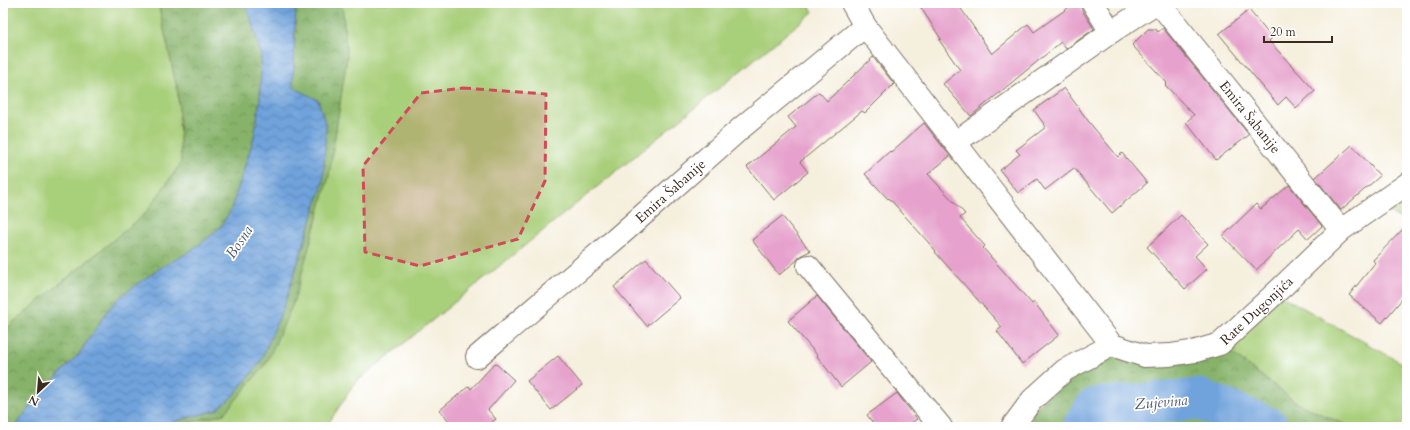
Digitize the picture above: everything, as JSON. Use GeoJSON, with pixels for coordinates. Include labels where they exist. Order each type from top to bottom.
{"type":"FeatureCollection","features":[{"type":"Feature","properties":{"kind":"street"},"geometry":{"type":"LineString","coordinates":[[852,3],[865,26],[1112,345],[1064,370],[1032,400],[1012,427]]}},
{"type":"Feature","properties":{"kind":"street"},"geometry":{"type":"LineString","coordinates":[[1093,3],[1111,32]]}},
{"type":"Feature","properties":{"kind":"street","name":"Emira Šabanije"},"geometry":{"type":"LineString","coordinates":[[956,142],[1111,32],[1158,3],[1341,230]]}},
{"type":"Feature","properties":{"kind":"street","name":"Emira Šabanije"},"geometry":{"type":"LineString","coordinates":[[477,357],[619,236],[740,129],[865,26]]}},
{"type":"Feature","properties":{"kind":"street","name":"Rate Dugonjića"},"geometry":{"type":"LineString","coordinates":[[1112,345],[1145,356],[1170,355],[1196,351],[1220,344],[1341,230],[1407,184]]}},
{"type":"Feature","properties":{"kind":"street"},"geometry":{"type":"LineString","coordinates":[[808,266],[941,427]]}},
{"type":"Feature","properties":{"kind":"highlighted area"},"geometry":{"type":"Polygon","coordinates":[[[463,88],[546,94],[545,181],[518,239],[420,266],[365,252],[363,166],[421,93],[463,88]]]}},
{"type":"Feature","properties":{"kind":"green space"},"geometry":{"type":"Polygon","coordinates":[[[3,3],[158,3],[178,93],[181,163],[145,214],[11,324],[3,335],[3,3]]]}},
{"type":"Feature","properties":{"kind":"green space"},"geometry":{"type":"Polygon","coordinates":[[[158,3],[245,3],[261,55],[260,100],[254,137],[231,210],[221,226],[208,238],[108,310],[79,354],[40,394],[15,427],[3,427],[3,335],[11,324],[145,214],[181,163],[178,93],[158,3]]]}},
{"type":"Feature","properties":{"kind":"green space"},"geometry":{"type":"Polygon","coordinates":[[[296,3],[342,3],[347,57],[329,176],[293,304],[266,364],[224,414],[172,427],[155,427],[217,410],[285,303],[323,183],[326,126],[318,100],[293,87],[296,3]]]}},
{"type":"Feature","properties":{"kind":"green space"},"geometry":{"type":"Polygon","coordinates":[[[342,3],[808,3],[813,12],[355,383],[326,427],[172,427],[224,414],[293,304],[329,176],[347,57],[342,3]]]}},
{"type":"Feature","properties":{"kind":"green space"},"geometry":{"type":"Polygon","coordinates":[[[1407,199],[1407,223],[1386,210],[1407,199]]]}},
{"type":"Feature","properties":{"kind":"green space"},"geometry":{"type":"Polygon","coordinates":[[[1273,291],[1407,366],[1407,427],[1350,427],[1297,403],[1217,342],[1273,291]]]}},
{"type":"Feature","properties":{"kind":"green space"},"geometry":{"type":"Polygon","coordinates":[[[1217,342],[1297,403],[1350,427],[1029,427],[1035,408],[1095,356],[1217,342]]]}},
{"type":"Feature","properties":{"kind":"water","name":"Bosna"},"geometry":{"type":"Polygon","coordinates":[[[245,3],[296,3],[293,87],[318,100],[326,126],[323,183],[285,303],[260,363],[233,396],[217,410],[155,427],[15,427],[40,394],[79,354],[108,310],[121,296],[160,268],[191,251],[208,238],[221,226],[231,210],[254,137],[260,100],[261,55],[245,3]]]}},
{"type":"Feature","properties":{"kind":"building"},"geometry":{"type":"Polygon","coordinates":[[[918,3],[957,3],[992,54],[1028,24],[1034,32],[1075,3],[1081,3],[1082,10],[1094,29],[1066,49],[1061,42],[971,116],[943,84],[960,70],[939,40],[941,39],[918,3]]]}},
{"type":"Feature","properties":{"kind":"building"},"geometry":{"type":"Polygon","coordinates":[[[1249,10],[1272,38],[1269,41],[1315,91],[1296,108],[1286,97],[1278,105],[1219,34],[1249,10]]]}},
{"type":"Feature","properties":{"kind":"building"},"geometry":{"type":"Polygon","coordinates":[[[1163,28],[1249,135],[1216,160],[1186,122],[1194,115],[1165,85],[1167,83],[1132,45],[1148,29],[1156,29],[1158,32],[1163,28]]]}},
{"type":"Feature","properties":{"kind":"building"},"geometry":{"type":"Polygon","coordinates":[[[873,57],[894,84],[865,113],[862,111],[800,162],[808,172],[774,200],[747,167],[796,127],[788,117],[819,92],[827,101],[873,57]]]}},
{"type":"Feature","properties":{"kind":"building"},"geometry":{"type":"Polygon","coordinates":[[[1064,88],[1089,122],[1118,157],[1122,153],[1147,183],[1112,213],[1074,168],[1045,190],[1037,179],[1018,193],[1000,170],[1020,154],[1016,150],[1046,127],[1034,110],[1064,88]]]}},
{"type":"Feature","properties":{"kind":"building"},"geometry":{"type":"Polygon","coordinates":[[[924,123],[950,156],[928,174],[965,214],[960,218],[985,246],[983,248],[1032,304],[1034,302],[1059,335],[1022,364],[997,331],[1002,327],[889,198],[888,199],[865,174],[924,123]]]}},
{"type":"Feature","properties":{"kind":"building"},"geometry":{"type":"Polygon","coordinates":[[[1352,145],[1380,176],[1341,210],[1315,178],[1352,145]]]}},
{"type":"Feature","properties":{"kind":"building"},"geometry":{"type":"Polygon","coordinates":[[[1289,185],[1322,226],[1308,239],[1299,229],[1256,270],[1223,236],[1256,204],[1261,209],[1289,185]]]}},
{"type":"Feature","properties":{"kind":"building"},"geometry":{"type":"Polygon","coordinates":[[[1181,215],[1208,244],[1195,256],[1207,269],[1185,289],[1147,247],[1181,215]]]}},
{"type":"Feature","properties":{"kind":"building"},"geometry":{"type":"Polygon","coordinates":[[[782,216],[810,251],[800,256],[779,275],[752,240],[782,216]]]}},
{"type":"Feature","properties":{"kind":"building"},"geometry":{"type":"Polygon","coordinates":[[[1407,225],[1407,293],[1382,323],[1349,295],[1375,263],[1373,260],[1407,225]]]}},
{"type":"Feature","properties":{"kind":"building"},"geometry":{"type":"Polygon","coordinates":[[[646,259],[680,298],[647,326],[614,287],[646,259]]]}},
{"type":"Feature","properties":{"kind":"building"},"geometry":{"type":"Polygon","coordinates":[[[817,296],[871,362],[841,387],[818,356],[788,321],[817,296]]]}},
{"type":"Feature","properties":{"kind":"building"},"geometry":{"type":"Polygon","coordinates":[[[558,356],[582,385],[551,410],[527,381],[558,356]]]}},
{"type":"Feature","properties":{"kind":"building"},"geometry":{"type":"Polygon","coordinates":[[[495,363],[514,380],[488,410],[496,419],[486,427],[454,427],[440,410],[469,386],[471,389],[495,363]]]}},
{"type":"Feature","properties":{"kind":"building"},"geometry":{"type":"Polygon","coordinates":[[[897,393],[917,419],[906,427],[876,427],[867,415],[897,393]]]}},
{"type":"Feature","properties":{"kind":"waterway","name":"Zujevina"},"geometry":{"type":"LineString","coordinates":[[1083,427],[1095,408],[1199,399],[1268,427]]}}]}
